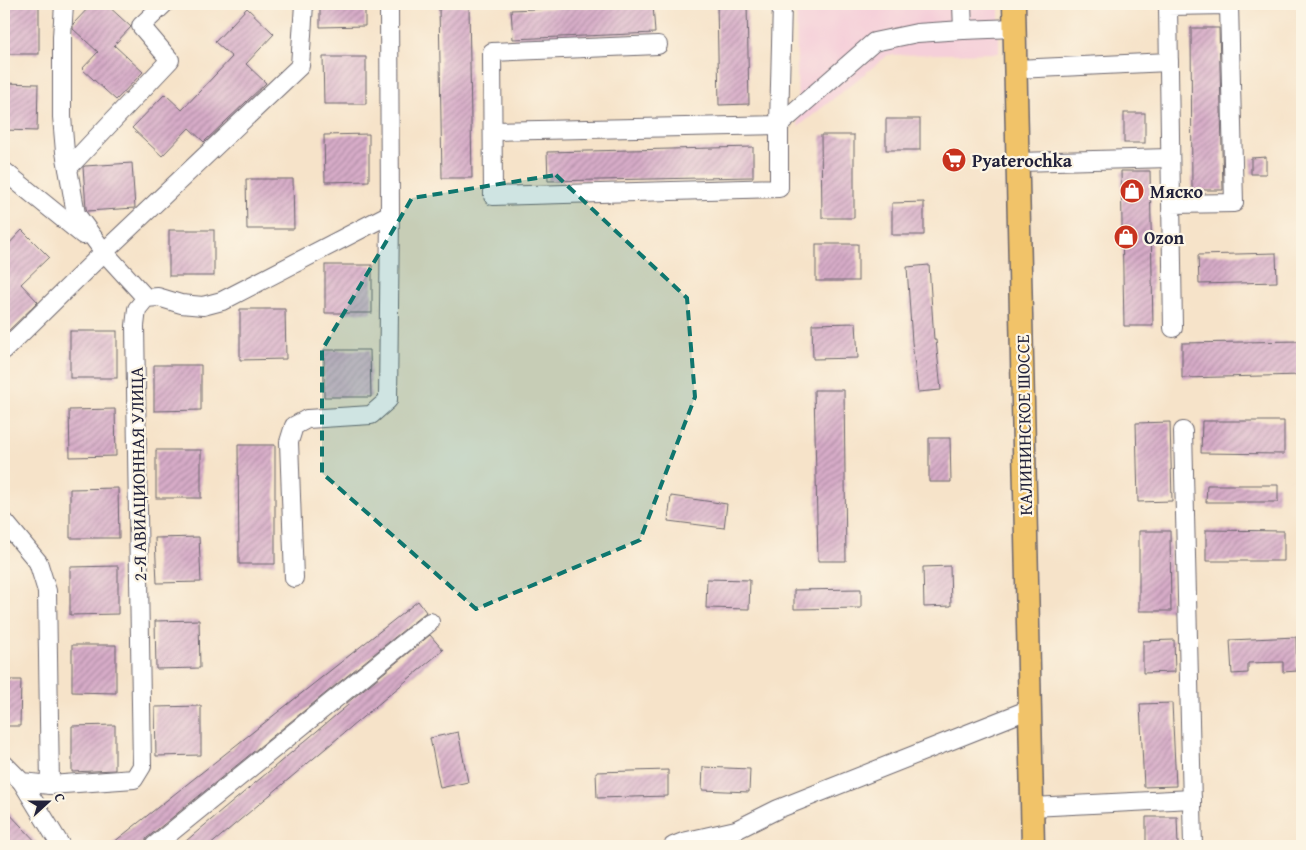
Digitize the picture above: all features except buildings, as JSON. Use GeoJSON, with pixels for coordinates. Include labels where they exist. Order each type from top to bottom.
{"type":"FeatureCollection","features":[{"type":"Feature","properties":{"kind":"main road","name":"КАЛИНИНСКОЕ ШОССЕ"},"geometry":{"type":"LineString","coordinates":[[1014,4],[1033,846]]}},
{"type":"Feature","properties":{"kind":"street"},"geometry":{"type":"LineString","coordinates":[[64,4],[62,117],[76,214],[104,252],[146,298],[158,297],[181,304],[203,306],[222,300],[390,214]]}},
{"type":"Feature","properties":{"kind":"street"},"geometry":{"type":"LineString","coordinates":[[68,168],[170,60],[141,26],[164,4]]}},
{"type":"Feature","properties":{"kind":"street"},"geometry":{"type":"LineString","coordinates":[[4,350],[300,66],[304,4]]}},
{"type":"Feature","properties":{"kind":"street"},"geometry":{"type":"LineString","coordinates":[[294,578],[289,442],[294,426],[307,419],[371,415],[388,400],[390,214],[389,4]]}},
{"type":"Feature","properties":{"kind":"street"},"geometry":{"type":"LineString","coordinates":[[658,45],[492,52],[493,196],[779,188],[782,4]]}},
{"type":"Feature","properties":{"kind":"street"},"geometry":{"type":"LineString","coordinates":[[962,4],[962,30]]}},
{"type":"Feature","properties":{"kind":"street"},"geometry":{"type":"LineString","coordinates":[[1172,204],[1234,203],[1230,5],[1168,6],[1173,328]]}},
{"type":"Feature","properties":{"kind":"street"},"geometry":{"type":"LineString","coordinates":[[494,131],[779,125],[874,42],[917,33],[1015,28]]}},
{"type":"Feature","properties":{"kind":"street"},"geometry":{"type":"LineString","coordinates":[[1016,69],[1169,62]]}},
{"type":"Feature","properties":{"kind":"street"},"geometry":{"type":"LineString","coordinates":[[1018,162],[1170,158]]}},
{"type":"Feature","properties":{"kind":"street"},"geometry":{"type":"LineString","coordinates":[[4,171],[104,252]]}},
{"type":"Feature","properties":{"kind":"street","name":"2-Я АВИАЦИОННАЯ УЛИЦА"},"geometry":{"type":"LineString","coordinates":[[22,782],[50,785],[134,779],[142,766],[135,326],[137,308],[146,298]]}},
{"type":"Feature","properties":{"kind":"street"},"geometry":{"type":"LineString","coordinates":[[1183,431],[1192,846]]}},
{"type":"Feature","properties":{"kind":"street"},"geometry":{"type":"LineString","coordinates":[[4,521],[38,562],[47,591],[50,785]]}},
{"type":"Feature","properties":{"kind":"street"},"geometry":{"type":"LineString","coordinates":[[154,846],[430,622]]}},
{"type":"Feature","properties":{"kind":"street"},"geometry":{"type":"LineString","coordinates":[[673,846],[736,830],[778,809],[1030,709]]}},
{"type":"Feature","properties":{"kind":"street"},"geometry":{"type":"LineString","coordinates":[[4,764],[22,782],[61,846]]}},
{"type":"Feature","properties":{"kind":"street"},"geometry":{"type":"LineString","coordinates":[[1032,807],[1192,798]]}},
{"type":"Feature","properties":{"kind":"highlighted area"},"geometry":{"type":"Polygon","coordinates":[[[556,175],[687,298],[695,397],[640,540],[476,609],[322,473],[322,350],[412,198],[556,175]]]}},
{"type":"Feature","properties":{"kind":"shaded area"},"geometry":{"type":"Polygon","coordinates":[[[796,4],[999,4],[999,53],[888,55],[798,127],[796,4]]]}},
{"type":"Feature","properties":{"kind":"place","name":"Pyaterochka"},"geometry":{"type":"Point","coordinates":[954,160]}},
{"type":"Feature","properties":{"kind":"place","name":"Мяско"},"geometry":{"type":"Point","coordinates":[1132,191]}},
{"type":"Feature","properties":{"kind":"place","name":"Ozon"},"geometry":{"type":"Point","coordinates":[1126,237]}}]}
